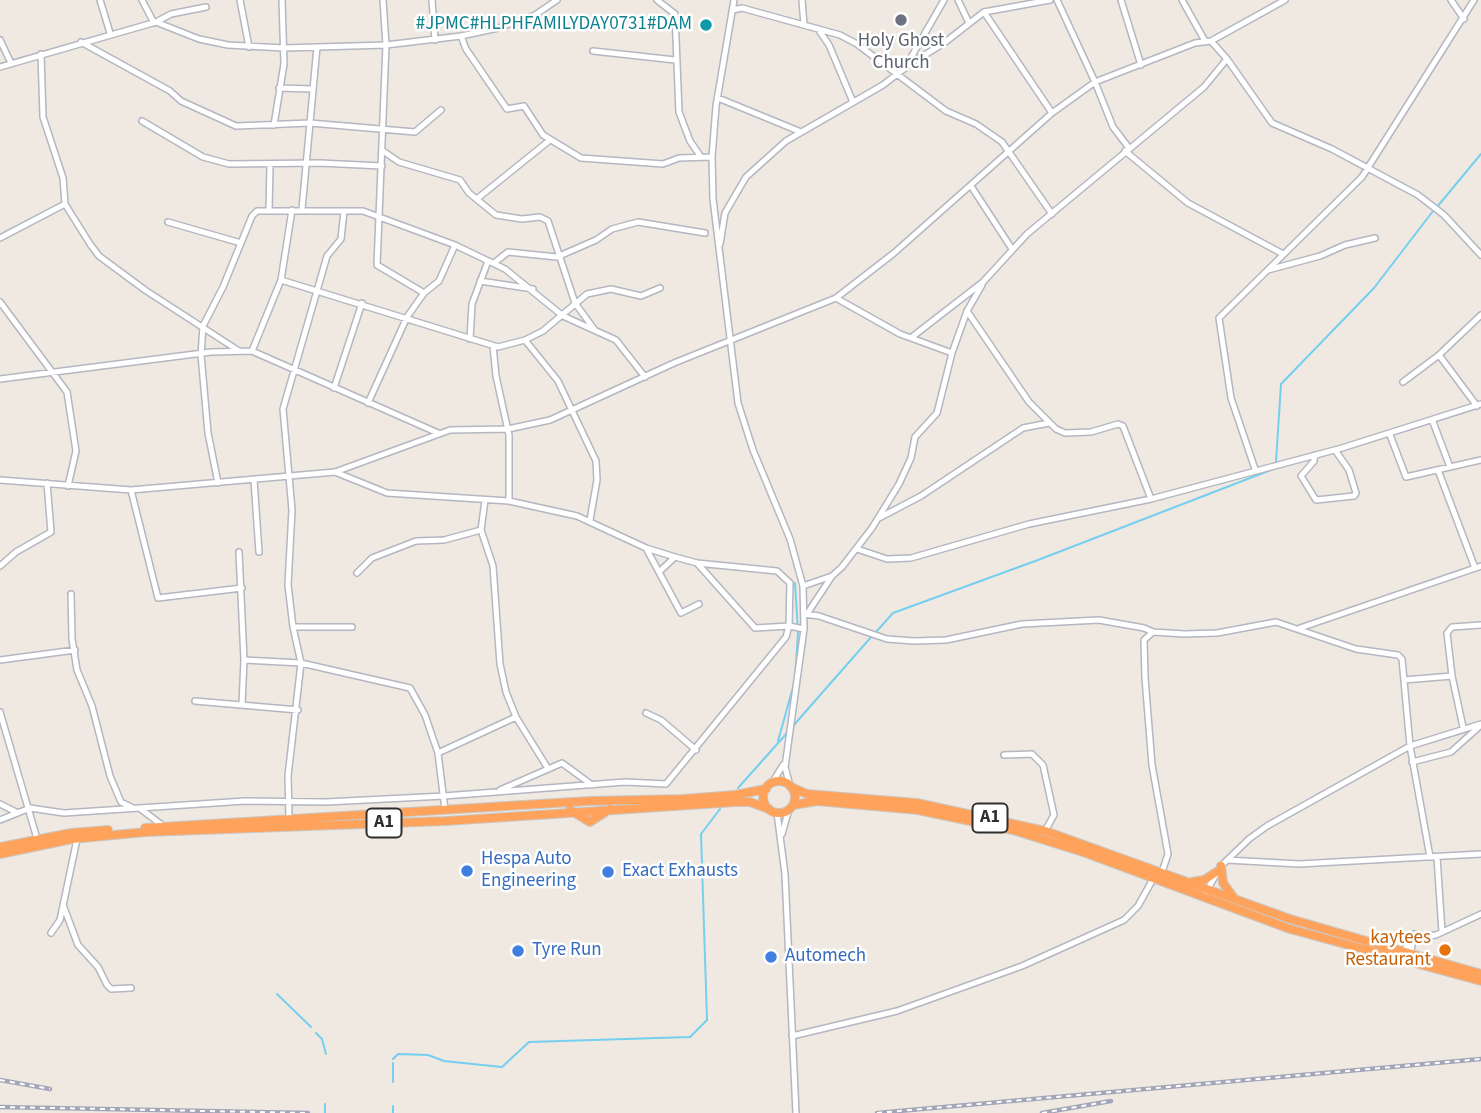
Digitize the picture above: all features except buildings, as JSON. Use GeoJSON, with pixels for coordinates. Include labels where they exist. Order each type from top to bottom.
{"type":"FeatureCollection","features":[{"type":"Feature","properties":{"kind":"highway","name":"A1"},"geometry":{"type":"LineString","coordinates":[[0,847],[162,825],[735,795],[781,782],[807,794],[917,803],[1045,831],[1162,872],[1205,894],[1290,929],[1481,974]]}},
{"type":"Feature","properties":{"kind":"highway"},"geometry":{"type":"LineString","coordinates":[[769,786],[763,799],[769,809]]}},
{"type":"Feature","properties":{"kind":"highway"},"geometry":{"type":"LineString","coordinates":[[791,787],[795,796],[791,807]]}},
{"type":"Feature","properties":{"kind":"highway","name":"A1"},"geometry":{"type":"LineString","coordinates":[[0,854],[38,842],[146,832],[446,821],[570,810],[736,802],[750,802],[778,813],[806,802],[845,803],[954,817],[1046,839],[1153,879],[1241,902],[1481,981]]}},
{"type":"Feature","properties":{"kind":"highway"},"geometry":{"type":"LineString","coordinates":[[1182,880],[1199,881],[1222,866],[1227,889],[1241,902]]}},
{"type":"Feature","properties":{"kind":"street"},"geometry":{"type":"LineString","coordinates":[[100,0],[110,33]]}},
{"type":"Feature","properties":{"kind":"street"},"geometry":{"type":"LineString","coordinates":[[142,0],[155,22],[199,39],[249,47],[284,48],[386,45],[461,36],[519,22],[557,0]]}},
{"type":"Feature","properties":{"kind":"street"},"geometry":{"type":"LineString","coordinates":[[240,0],[249,47]]}},
{"type":"Feature","properties":{"kind":"street"},"geometry":{"type":"LineString","coordinates":[[274,125],[284,48],[282,0]]}},
{"type":"Feature","properties":{"kind":"street"},"geometry":{"type":"LineString","coordinates":[[383,0],[386,45],[379,206],[381,220],[377,265],[425,293]]}},
{"type":"Feature","properties":{"kind":"street"},"geometry":{"type":"LineString","coordinates":[[432,0],[435,40]]}},
{"type":"Feature","properties":{"kind":"street"},"geometry":{"type":"LineString","coordinates":[[657,0],[675,14],[675,60],[680,117],[701,157]]}},
{"type":"Feature","properties":{"kind":"street"},"geometry":{"type":"LineString","coordinates":[[734,0],[718,98],[712,157],[718,251],[729,343],[744,425],[790,539],[803,586],[806,614],[786,756],[785,777],[791,787]]}},
{"type":"Feature","properties":{"kind":"street"},"geometry":{"type":"LineString","coordinates":[[803,0],[804,26]]}},
{"type":"Feature","properties":{"kind":"street"},"geometry":{"type":"LineString","coordinates":[[910,64],[944,0]]}},
{"type":"Feature","properties":{"kind":"street"},"geometry":{"type":"LineString","coordinates":[[958,0],[969,23]]}},
{"type":"Feature","properties":{"kind":"street"},"geometry":{"type":"LineString","coordinates":[[718,251],[725,213],[746,177],[782,144],[898,75],[984,12],[1050,0]]}},
{"type":"Feature","properties":{"kind":"street"},"geometry":{"type":"LineString","coordinates":[[1057,0],[1096,82],[1113,127],[1127,150],[1188,203],[1283,254]]}},
{"type":"Feature","properties":{"kind":"street"},"geometry":{"type":"LineString","coordinates":[[1121,0],[1141,65]]}},
{"type":"Feature","properties":{"kind":"street"},"geometry":{"type":"LineString","coordinates":[[1182,0],[1208,41],[1227,59],[1272,123],[1332,149],[1435,207],[1481,255]]}},
{"type":"Feature","properties":{"kind":"street"},"geometry":{"type":"LineString","coordinates":[[0,480],[131,489],[335,472],[438,433],[465,428],[508,429],[550,420],[645,377],[836,298],[1011,152],[1052,113],[1096,82],[1208,41],[1285,0]]}},
{"type":"Feature","properties":{"kind":"street"},"geometry":{"type":"LineString","coordinates":[[1451,0],[1464,19]]}},
{"type":"Feature","properties":{"kind":"street"},"geometry":{"type":"LineString","coordinates":[[1255,469],[1231,398],[1227,360],[1217,321],[1350,191],[1367,169],[1474,1],[1481,5]]}},
{"type":"Feature","properties":{"kind":"street"},"geometry":{"type":"LineString","coordinates":[[0,67],[155,22],[166,16],[206,7]]}},
{"type":"Feature","properties":{"kind":"street"},"geometry":{"type":"LineString","coordinates":[[733,10],[742,8],[845,37],[946,111],[995,136],[1011,152],[1052,214]]}},
{"type":"Feature","properties":{"kind":"street"},"geometry":{"type":"LineString","coordinates":[[984,12],[1052,113]]}},
{"type":"Feature","properties":{"kind":"street"},"geometry":{"type":"LineString","coordinates":[[818,29],[853,102]]}},
{"type":"Feature","properties":{"kind":"street"},"geometry":{"type":"LineString","coordinates":[[461,36],[466,48],[507,109],[524,106],[540,132],[550,141],[587,160],[663,164],[679,158],[712,157]]}},
{"type":"Feature","properties":{"kind":"street"},"geometry":{"type":"LineString","coordinates":[[0,40],[11,62]]}},
{"type":"Feature","properties":{"kind":"street"},"geometry":{"type":"LineString","coordinates":[[81,42],[205,113],[236,126],[310,123],[418,132],[441,110]]}},
{"type":"Feature","properties":{"kind":"street"},"geometry":{"type":"LineString","coordinates":[[302,209],[317,47]]}},
{"type":"Feature","properties":{"kind":"street"},"geometry":{"type":"LineString","coordinates":[[593,51],[675,60]]}},
{"type":"Feature","properties":{"kind":"street"},"geometry":{"type":"LineString","coordinates":[[41,54],[43,117],[63,178],[65,204],[99,256],[145,290],[239,351]]}},
{"type":"Feature","properties":{"kind":"street"},"geometry":{"type":"LineString","coordinates":[[912,337],[983,282],[1012,249],[1198,93],[1227,59]]}},
{"type":"Feature","properties":{"kind":"street"},"geometry":{"type":"LineString","coordinates":[[279,88],[313,89]]}},
{"type":"Feature","properties":{"kind":"street"},"geometry":{"type":"LineString","coordinates":[[718,98],[801,132]]}},
{"type":"Feature","properties":{"kind":"street"},"geometry":{"type":"LineString","coordinates":[[142,121],[203,157],[229,164],[382,166]]}},
{"type":"Feature","properties":{"kind":"street"},"geometry":{"type":"LineString","coordinates":[[537,150],[540,132]]}},
{"type":"Feature","properties":{"kind":"street"},"geometry":{"type":"LineString","coordinates":[[478,198],[550,141]]}},
{"type":"Feature","properties":{"kind":"street"},"geometry":{"type":"LineString","coordinates":[[383,152],[398,162],[460,180],[496,215],[540,217],[548,221],[557,257],[575,303],[596,331]]}},
{"type":"Feature","properties":{"kind":"street"},"geometry":{"type":"LineString","coordinates":[[269,211],[270,165]]}},
{"type":"Feature","properties":{"kind":"street"},"geometry":{"type":"LineString","coordinates":[[971,186],[1012,249]]}},
{"type":"Feature","properties":{"kind":"street"},"geometry":{"type":"LineString","coordinates":[[0,237],[65,204]]}},
{"type":"Feature","properties":{"kind":"street"},"geometry":{"type":"LineString","coordinates":[[218,483],[208,433],[201,355],[204,326],[254,213],[302,209],[363,211],[455,246],[491,262],[533,289],[563,316],[621,345],[645,377]]}},
{"type":"Feature","properties":{"kind":"street"},"geometry":{"type":"LineString","coordinates":[[252,351],[281,280],[292,210]]}},
{"type":"Feature","properties":{"kind":"street"},"geometry":{"type":"LineString","coordinates":[[289,817],[288,776],[298,710],[301,663],[293,627],[288,568],[292,510],[283,409],[327,256],[341,239],[344,211]]}},
{"type":"Feature","properties":{"kind":"street"},"geometry":{"type":"LineString","coordinates":[[168,222],[241,243]]}},
{"type":"Feature","properties":{"kind":"street"},"geometry":{"type":"LineString","coordinates":[[470,339],[472,304],[480,281],[491,262],[508,252],[557,257],[596,240],[612,229],[638,222],[705,233]]}},
{"type":"Feature","properties":{"kind":"street"},"geometry":{"type":"LineString","coordinates":[[1268,270],[1320,256],[1345,245],[1375,239]]}},
{"type":"Feature","properties":{"kind":"street"},"geometry":{"type":"LineString","coordinates":[[368,403],[407,317],[425,293],[439,281],[455,246]]}},
{"type":"Feature","properties":{"kind":"street"},"geometry":{"type":"LineString","coordinates":[[281,280],[494,346],[525,340],[563,316],[587,294],[611,289],[640,296],[660,288]]}},
{"type":"Feature","properties":{"kind":"street"},"geometry":{"type":"LineString","coordinates":[[480,281],[533,289]]}},
{"type":"Feature","properties":{"kind":"street"},"geometry":{"type":"LineString","coordinates":[[806,614],[832,576],[857,549],[878,519],[907,468],[915,437],[937,413],[952,353],[967,311],[983,282]]}},
{"type":"Feature","properties":{"kind":"street"},"geometry":{"type":"LineString","coordinates":[[836,298],[885,326],[952,353]]}},
{"type":"Feature","properties":{"kind":"street"},"geometry":{"type":"LineString","coordinates":[[0,302],[66,391],[75,443],[75,458],[68,486]]}},
{"type":"Feature","properties":{"kind":"street"},"geometry":{"type":"LineString","coordinates":[[334,388],[362,303]]}},
{"type":"Feature","properties":{"kind":"street"},"geometry":{"type":"LineString","coordinates":[[967,311],[1029,402],[1049,423],[1065,433],[1091,432],[1118,424],[1123,426],[1151,499]]}},
{"type":"Feature","properties":{"kind":"street"},"geometry":{"type":"LineString","coordinates":[[1402,382],[1439,355],[1481,316]]}},
{"type":"Feature","properties":{"kind":"street"},"geometry":{"type":"LineString","coordinates":[[525,340],[558,381],[598,472],[590,520]]}},
{"type":"Feature","properties":{"kind":"street"},"geometry":{"type":"LineString","coordinates":[[494,346],[496,376],[508,429],[509,502]]}},
{"type":"Feature","properties":{"kind":"street"},"geometry":{"type":"LineString","coordinates":[[0,379],[252,351],[438,433]]}},
{"type":"Feature","properties":{"kind":"street"},"geometry":{"type":"LineString","coordinates":[[857,549],[873,557],[900,560],[1029,524],[1151,499],[1255,469],[1335,450],[1433,422],[1479,405],[1439,355]]}},
{"type":"Feature","properties":{"kind":"street"},"geometry":{"type":"LineString","coordinates":[[1433,422],[1450,467]]}},
{"type":"Feature","properties":{"kind":"street"},"geometry":{"type":"LineString","coordinates":[[878,519],[921,496],[1023,428],[1049,423]]}},
{"type":"Feature","properties":{"kind":"street"},"geometry":{"type":"LineString","coordinates":[[1390,435],[1404,476],[1481,460]]}},
{"type":"Feature","properties":{"kind":"street"},"geometry":{"type":"LineString","coordinates":[[1315,455],[1314,461],[1301,477],[1317,500],[1354,496],[1356,493],[1349,470],[1335,450]]}},
{"type":"Feature","properties":{"kind":"street"},"geometry":{"type":"LineString","coordinates":[[1300,628],[1478,567],[1437,470]]}},
{"type":"Feature","properties":{"kind":"street"},"geometry":{"type":"LineString","coordinates":[[0,820],[30,808],[64,813],[288,800],[326,802],[444,796],[592,785],[666,784],[786,637],[792,590],[788,579],[782,573],[697,563],[675,557],[646,548],[590,520],[509,502],[387,493],[335,472]]}},
{"type":"Feature","properties":{"kind":"street"},"geometry":{"type":"LineString","coordinates":[[254,480],[259,552]]}},
{"type":"Feature","properties":{"kind":"street"},"geometry":{"type":"LineString","coordinates":[[0,566],[16,552],[51,533],[47,483]]}},
{"type":"Feature","properties":{"kind":"street"},"geometry":{"type":"LineString","coordinates":[[131,489],[158,598],[242,588]]}},
{"type":"Feature","properties":{"kind":"street"},"geometry":{"type":"LineString","coordinates":[[485,500],[481,530],[495,581],[500,664],[516,717],[548,767]]}},
{"type":"Feature","properties":{"kind":"street"},"geometry":{"type":"LineString","coordinates":[[357,573],[372,558],[416,541],[444,540],[481,530]]}},
{"type":"Feature","properties":{"kind":"street"},"geometry":{"type":"LineString","coordinates":[[646,548],[681,613],[699,604]]}},
{"type":"Feature","properties":{"kind":"street"},"geometry":{"type":"LineString","coordinates":[[239,552],[244,660],[242,704]]}},
{"type":"Feature","properties":{"kind":"street"},"geometry":{"type":"LineString","coordinates":[[659,572],[675,557]]}},
{"type":"Feature","properties":{"kind":"street"},"geometry":{"type":"LineString","coordinates":[[697,563],[755,628],[789,626],[804,629]]}},
{"type":"Feature","properties":{"kind":"street"},"geometry":{"type":"LineString","coordinates":[[803,586],[832,576]]}},
{"type":"Feature","properties":{"kind":"street"},"geometry":{"type":"LineString","coordinates":[[71,594],[72,639],[77,670],[102,737],[110,776],[121,802],[142,810],[162,825]]}},
{"type":"Feature","properties":{"kind":"street"},"geometry":{"type":"LineString","coordinates":[[806,614],[874,634],[914,641],[946,640],[1022,624],[1099,620],[1153,632],[1217,633],[1263,622],[1300,628],[1329,642],[1401,657],[1412,762],[1434,857],[1442,932]]}},
{"type":"Feature","properties":{"kind":"street"},"geometry":{"type":"LineString","coordinates":[[1463,727],[1452,676],[1449,629],[1481,625]]}},
{"type":"Feature","properties":{"kind":"street"},"geometry":{"type":"LineString","coordinates":[[293,627],[352,627]]}},
{"type":"Feature","properties":{"kind":"street"},"geometry":{"type":"LineString","coordinates":[[1153,632],[1144,640],[1145,678],[1152,765],[1168,854],[1162,872]]}},
{"type":"Feature","properties":{"kind":"street"},"geometry":{"type":"LineString","coordinates":[[0,660],[75,650]]}},
{"type":"Feature","properties":{"kind":"street"},"geometry":{"type":"LineString","coordinates":[[244,660],[301,663],[405,685],[414,693],[425,715],[438,753],[446,821]]}},
{"type":"Feature","properties":{"kind":"street"},"geometry":{"type":"LineString","coordinates":[[1404,680],[1452,676]]}},
{"type":"Feature","properties":{"kind":"street"},"geometry":{"type":"LineString","coordinates":[[195,701],[298,710]]}},
{"type":"Feature","properties":{"kind":"street"},"geometry":{"type":"LineString","coordinates":[[0,712],[38,842]]}},
{"type":"Feature","properties":{"kind":"street"},"geometry":{"type":"LineString","coordinates":[[646,713],[661,720],[696,750]]}},
{"type":"Feature","properties":{"kind":"street"},"geometry":{"type":"LineString","coordinates":[[438,753],[516,717]]}},
{"type":"Feature","properties":{"kind":"street"},"geometry":{"type":"LineString","coordinates":[[1205,894],[1222,866],[1249,838],[1267,826],[1410,746],[1463,727],[1481,724]]}},
{"type":"Feature","properties":{"kind":"street"},"geometry":{"type":"LineString","coordinates":[[1412,762],[1451,752],[1481,724]]}},
{"type":"Feature","properties":{"kind":"street"},"geometry":{"type":"LineString","coordinates":[[1004,755],[1032,754],[1043,765],[1054,818],[1045,831]]}},
{"type":"Feature","properties":{"kind":"street"},"geometry":{"type":"LineString","coordinates":[[769,786],[786,756]]}},
{"type":"Feature","properties":{"kind":"street"},"geometry":{"type":"LineString","coordinates":[[497,791],[548,767],[564,764],[592,785]]}},
{"type":"Feature","properties":{"kind":"street"},"geometry":{"type":"LineString","coordinates":[[0,804],[18,813]]}},
{"type":"Feature","properties":{"kind":"street"},"geometry":{"type":"LineString","coordinates":[[781,837],[791,807]]}},
{"type":"Feature","properties":{"kind":"street"},"geometry":{"type":"LineString","coordinates":[[778,813],[796,1113]]}},
{"type":"Feature","properties":{"kind":"street"},"geometry":{"type":"LineString","coordinates":[[51,933],[60,920],[77,839]]}},
{"type":"Feature","properties":{"kind":"street"},"geometry":{"type":"LineString","coordinates":[[1222,866],[1481,854]]}},
{"type":"Feature","properties":{"kind":"street"},"geometry":{"type":"LineString","coordinates":[[792,1036],[897,1011],[1022,966],[1124,920],[1143,899],[1153,879]]}},
{"type":"Feature","properties":{"kind":"street"},"geometry":{"type":"LineString","coordinates":[[63,905],[78,945],[97,967],[107,985],[111,989],[131,988]]}},
{"type":"Feature","properties":{"kind":"street"},"geometry":{"type":"LineString","coordinates":[[1405,958],[1414,935],[1430,937],[1481,914]]}},
{"type":"Feature","properties":{"kind":"waterway"},"geometry":{"type":"LineString","coordinates":[[1437,207],[1481,154]]}},
{"type":"Feature","properties":{"kind":"waterway"},"geometry":{"type":"LineString","coordinates":[[1276,462],[1281,384],[1374,288],[1433,211]]}},
{"type":"Feature","properties":{"kind":"waterway"},"geometry":{"type":"LineString","coordinates":[[876,632],[893,613],[1276,468]]}},
{"type":"Feature","properties":{"kind":"waterway"},"geometry":{"type":"LineString","coordinates":[[778,741],[795,680],[798,632],[795,583]]}},
{"type":"Feature","properties":{"kind":"waterway"},"geometry":{"type":"LineString","coordinates":[[793,726],[872,636]]}},
{"type":"Feature","properties":{"kind":"waterway"},"geometry":{"type":"LineString","coordinates":[[738,788],[787,733]]}},
{"type":"Feature","properties":{"kind":"waterway"},"geometry":{"type":"LineString","coordinates":[[393,1059],[398,1054],[428,1055],[444,1061],[502,1067],[529,1042],[690,1037],[707,1020],[701,834],[720,809]]}},
{"type":"Feature","properties":{"kind":"waterway"},"geometry":{"type":"LineString","coordinates":[[277,994],[311,1027]]}},
{"type":"Feature","properties":{"kind":"waterway"},"geometry":{"type":"LineString","coordinates":[[316,1033],[322,1039],[326,1054]]}},
{"type":"Feature","properties":{"kind":"waterway"},"geometry":{"type":"LineString","coordinates":[[393,1063],[393,1082]]}},
{"type":"Feature","properties":{"kind":"waterway"},"geometry":{"type":"LineString","coordinates":[[325,1104],[325,1113]]}},
{"type":"Feature","properties":{"kind":"waterway"},"geometry":{"type":"LineString","coordinates":[[393,1106],[393,1113]]}},
{"type":"Feature","properties":{"kind":"railway"},"geometry":{"type":"LineString","coordinates":[[877,1113],[1481,1059]]}},
{"type":"Feature","properties":{"kind":"railway"},"geometry":{"type":"LineString","coordinates":[[0,1080],[50,1089]]}},
{"type":"Feature","properties":{"kind":"railway"},"geometry":{"type":"LineString","coordinates":[[1042,1113],[1111,1101]]}},
{"type":"Feature","properties":{"kind":"railway"},"geometry":{"type":"LineString","coordinates":[[0,1107],[308,1113]]}},
{"type":"Feature","properties":{"kind":"place","name":"Holy Ghost Church"},"geometry":{"type":"Point","coordinates":[901,20]}},
{"type":"Feature","properties":{"kind":"place","name":"#JPMC#HLPHFAMILYDAY0731#DAM"},"geometry":{"type":"Point","coordinates":[706,25]}},
{"type":"Feature","properties":{"kind":"place","name":"Hespa Auto Engineering"},"geometry":{"type":"Point","coordinates":[467,871]}},
{"type":"Feature","properties":{"kind":"place","name":"Exact Exhausts"},"geometry":{"type":"Point","coordinates":[608,872]}},
{"type":"Feature","properties":{"kind":"place","name":"kaytees Restaurant"},"geometry":{"type":"Point","coordinates":[1445,950]}},
{"type":"Feature","properties":{"kind":"place","name":"Tyre Run"},"geometry":{"type":"Point","coordinates":[518,951]}},
{"type":"Feature","properties":{"kind":"place","name":"Automech"},"geometry":{"type":"Point","coordinates":[771,957]}}]}
